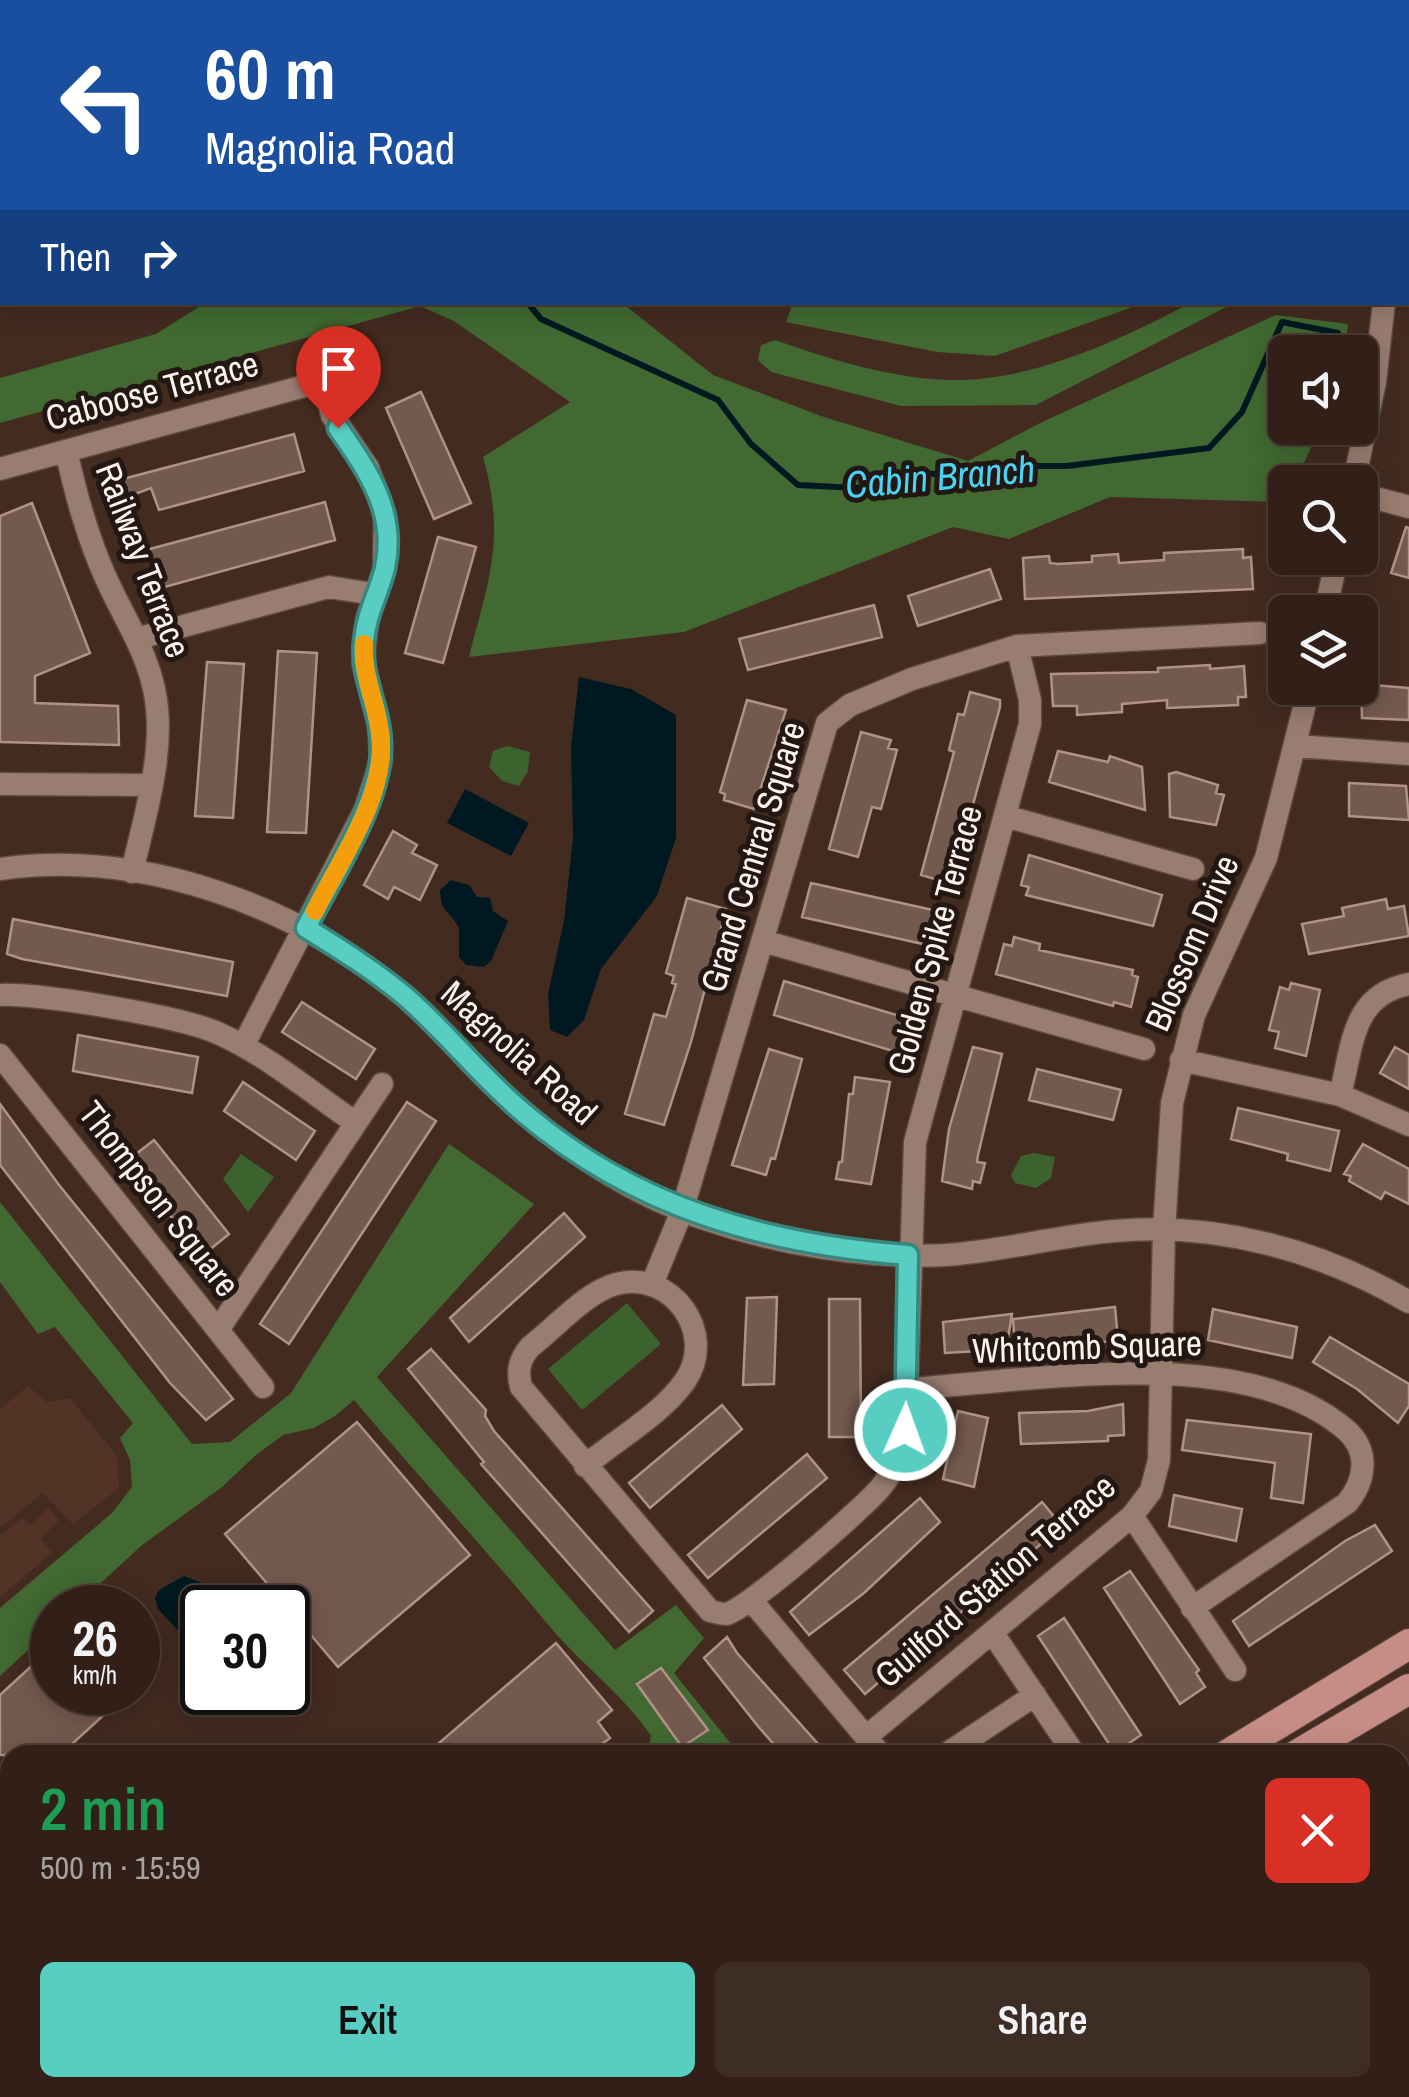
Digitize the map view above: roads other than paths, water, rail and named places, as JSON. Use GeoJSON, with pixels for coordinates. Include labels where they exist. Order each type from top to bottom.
{"type":"FeatureCollection","features":[{"type":"Feature","properties":{"kind":"main road"},"geometry":{"type":"LineString","coordinates":[[1243,1745],[1409,1644]]}},
{"type":"Feature","properties":{"kind":"main road"},"geometry":{"type":"LineString","coordinates":[[1314,1745],[1409,1689]]}},
{"type":"Feature","properties":{"kind":"street"},"geometry":{"type":"LineString","coordinates":[[1358,465],[1376,382],[1384,305]]}},
{"type":"Feature","properties":{"kind":"street","name":"Caboose Terrace"},"geometry":{"type":"LineString","coordinates":[[0,469],[323,381],[332,415],[368,468],[385,516],[384,570],[373,594]]}},
{"type":"Feature","properties":{"kind":"street","name":"Railway Terrace"},"geometry":{"type":"LineString","coordinates":[[66,451],[86,526],[105,577],[139,638],[155,692],[151,785],[132,872]]}},
{"type":"Feature","properties":{"kind":"street"},"geometry":{"type":"LineString","coordinates":[[1378,499],[1409,507]]}},
{"type":"Feature","properties":{"kind":"street"},"geometry":{"type":"LineString","coordinates":[[139,638],[329,587],[373,594],[363,663],[382,742],[378,778],[306,928],[243,1046]]}},
{"type":"Feature","properties":{"kind":"street","name":"Grand Central Square"},"geometry":{"type":"LineString","coordinates":[[652,1284],[682,1210],[827,723],[850,704],[912,679],[1017,646],[1260,633]]}},
{"type":"Feature","properties":{"kind":"street","name":"Golden Spike Terrace"},"geometry":{"type":"LineString","coordinates":[[752,1600],[881,1488],[902,1446],[915,1142],[1030,724],[1030,700],[1017,646]]}},
{"type":"Feature","properties":{"kind":"street","name":"Blossom Drive"},"geometry":{"type":"LineString","coordinates":[[1164,1230],[1169,1134],[1181,1060],[1212,972],[1266,858],[1305,705]]}},
{"type":"Feature","properties":{"kind":"street"},"geometry":{"type":"LineString","coordinates":[[1296,746],[1409,754]]}},
{"type":"Feature","properties":{"kind":"street"},"geometry":{"type":"LineString","coordinates":[[0,784],[151,785]]}},
{"type":"Feature","properties":{"kind":"street"},"geometry":{"type":"LineString","coordinates":[[1006,816],[1193,869]]}},
{"type":"Feature","properties":{"kind":"street","name":"Magnolia Road"},"geometry":{"type":"LineString","coordinates":[[0,869],[74,866],[132,872],[240,900],[306,928],[404,995],[486,1079],[555,1138],[629,1185],[682,1210],[811,1245],[908,1255],[990,1251],[1114,1231],[1196,1230],[1297,1252],[1343,1268],[1409,1302]]}},
{"type":"Feature","properties":{"kind":"street"},"geometry":{"type":"LineString","coordinates":[[763,941],[1144,1049]]}},
{"type":"Feature","properties":{"kind":"street"},"geometry":{"type":"LineString","coordinates":[[1340,1095],[1363,1008],[1380,992],[1409,984]]}},
{"type":"Feature","properties":{"kind":"street"},"geometry":{"type":"LineString","coordinates":[[0,995],[190,1024],[243,1046],[356,1123]]}},
{"type":"Feature","properties":{"kind":"street","name":"Thompson Square"},"geometry":{"type":"LineString","coordinates":[[0,1054],[263,1387]]}},
{"type":"Feature","properties":{"kind":"street"},"geometry":{"type":"LineString","coordinates":[[1181,1060],[1340,1095],[1409,1125]]}},
{"type":"Feature","properties":{"kind":"street"},"geometry":{"type":"LineString","coordinates":[[218,1330],[382,1084]]}},
{"type":"Feature","properties":{"kind":"street","name":"Guilford Station Terrace"},"geometry":{"type":"LineString","coordinates":[[874,1745],[992,1632],[1132,1516],[1156,1476],[1164,1230]]}},
{"type":"Feature","properties":{"kind":"street"},"geometry":{"type":"LineString","coordinates":[[585,1466],[674,1393],[692,1368],[696,1352],[692,1322],[674,1296],[652,1284],[636,1281],[606,1287],[522,1356],[518,1376],[522,1387],[585,1466],[698,1602],[710,1611],[726,1614],[752,1600],[872,1745]]}},
{"type":"Feature","properties":{"kind":"street","name":"Whitcomb Square"},"geometry":{"type":"LineString","coordinates":[[906,1389],[1162,1373],[1213,1378],[1300,1397],[1351,1433],[1363,1461],[1357,1491],[1348,1503],[1192,1608]]}},
{"type":"Feature","properties":{"kind":"street"},"geometry":{"type":"LineString","coordinates":[[1132,1516],[1235,1670]]}},
{"type":"Feature","properties":{"kind":"street"},"geometry":{"type":"LineString","coordinates":[[992,1632],[1069,1745]]}},
{"type":"Feature","properties":{"kind":"street"},"geometry":{"type":"LineString","coordinates":[[961,1745],[1036,1695]]}},
{"type":"Feature","properties":{"kind":"water"},"geometry":{"type":"Polygon","coordinates":[[[579,677],[631,689],[676,715],[676,838],[657,896],[601,969],[584,1020],[567,1037],[550,1030],[548,994],[564,921],[573,838],[571,746],[579,677]]]}},
{"type":"Feature","properties":{"kind":"water"},"geometry":{"type":"Polygon","coordinates":[[[465,789],[529,823],[511,856],[447,823],[465,789]]]}},
{"type":"Feature","properties":{"kind":"water"},"geometry":{"type":"Polygon","coordinates":[[[451,880],[469,885],[477,897],[490,898],[493,911],[508,921],[491,961],[484,967],[466,965],[459,957],[459,928],[444,908],[440,890],[451,880]]]}},
{"type":"Feature","properties":{"kind":"water"},"geometry":{"type":"Polygon","coordinates":[[[184,1576],[208,1585],[180,1585],[180,1632],[160,1611],[160,1589],[184,1576]]]}},
{"type":"Feature","properties":{"kind":"waterway","name":"Cabin Branch"},"geometry":{"type":"LineString","coordinates":[[529,305],[541,319],[718,400],[751,444],[798,485],[857,488],[917,472],[960,477],[1018,466],[1067,466],[1209,448],[1242,412],[1282,322],[1338,333]]}}]}
